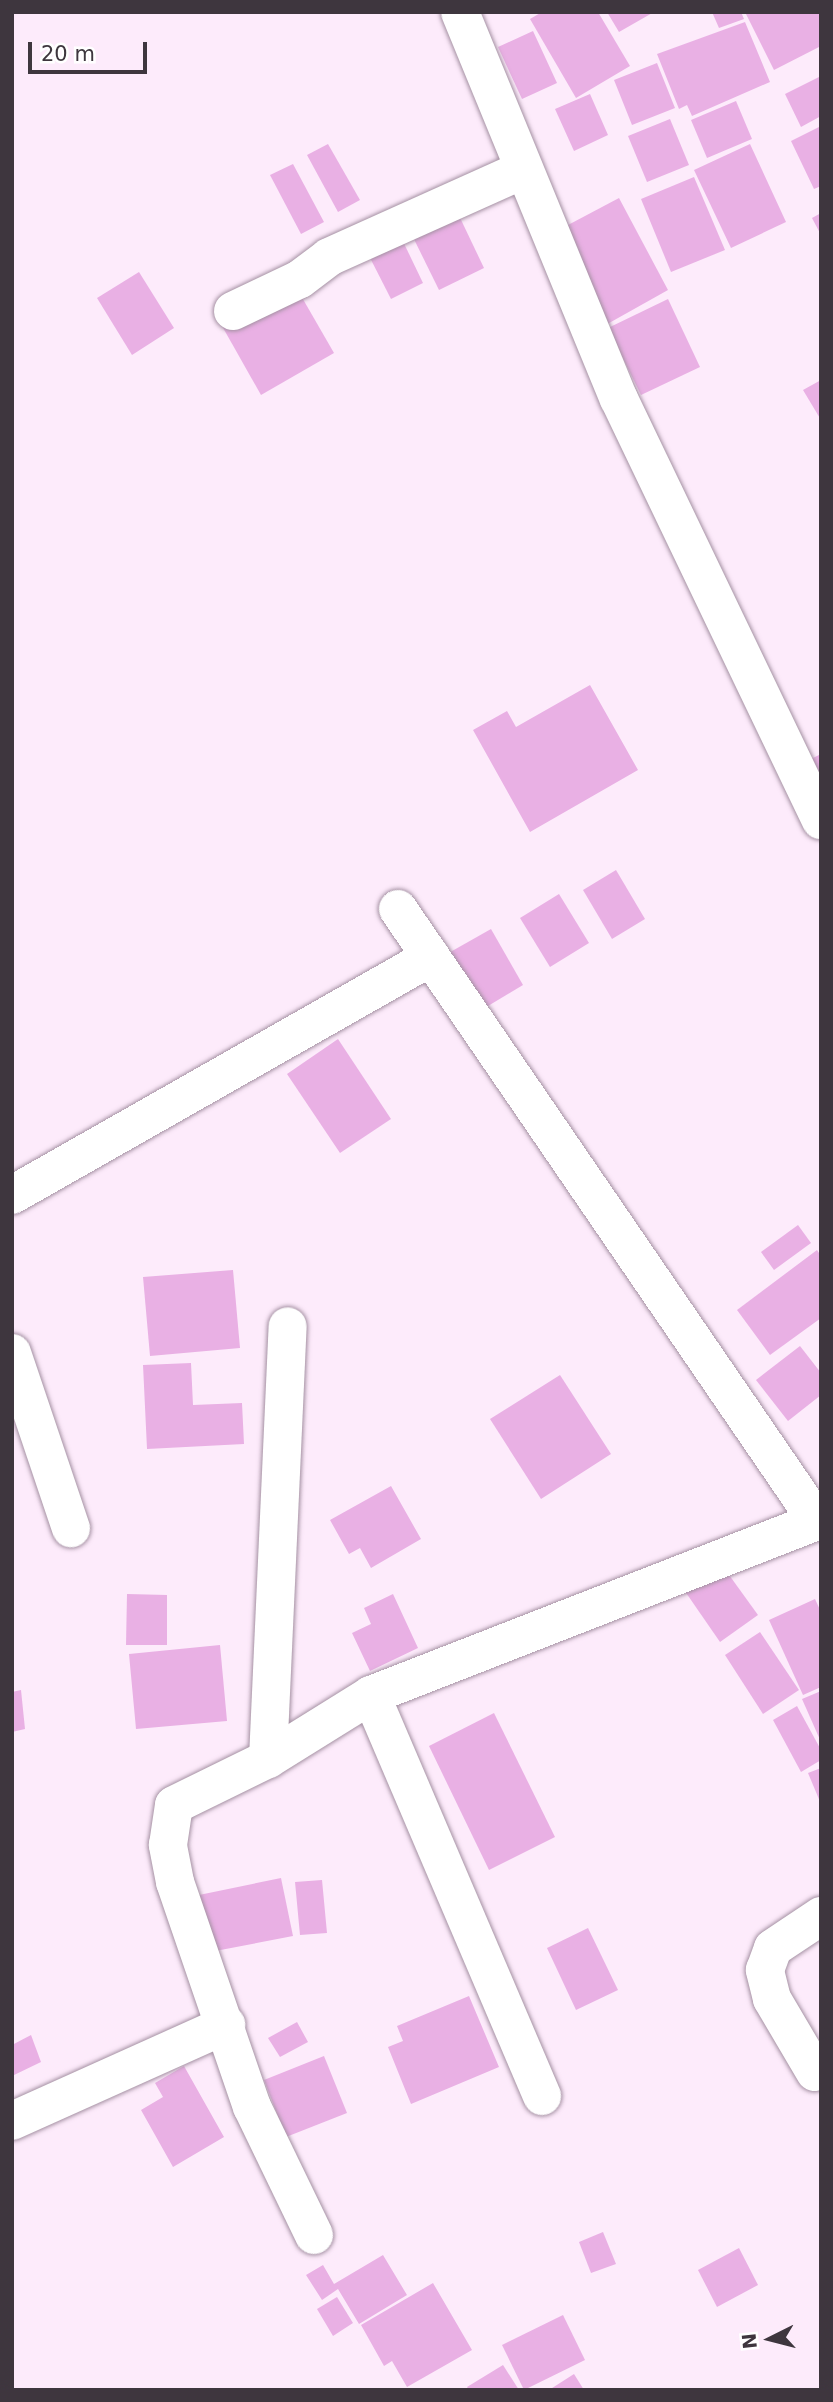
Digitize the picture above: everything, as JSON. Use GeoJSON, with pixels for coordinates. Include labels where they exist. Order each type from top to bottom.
{"type":"FeatureCollection","features":[{"type":"Feature","properties":{"kind":"street"},"geometry":{"type":"LineString","coordinates":[[460,12],[618,399],[821,820]]}},
{"type":"Feature","properties":{"kind":"street"},"geometry":{"type":"LineString","coordinates":[[233,311],[300,279],[329,257],[523,170]]}},
{"type":"Feature","properties":{"kind":"street"},"geometry":{"type":"LineString","coordinates":[[314,2235],[252,2107],[175,1882],[170,1832],[174,1805],[268,1759],[371,1695],[819,1521],[398,909]]}},
{"type":"Feature","properties":{"kind":"street"},"geometry":{"type":"LineString","coordinates":[[12,1195],[431,957]]}},
{"type":"Feature","properties":{"kind":"street"},"geometry":{"type":"LineString","coordinates":[[268,1759],[288,1326]]}},
{"type":"Feature","properties":{"kind":"street"},"geometry":{"type":"LineString","coordinates":[[12,1353],[72,1528]]}},
{"type":"Feature","properties":{"kind":"street"},"geometry":{"type":"LineString","coordinates":[[371,1695],[542,2096]]}},
{"type":"Feature","properties":{"kind":"street"},"geometry":{"type":"LineString","coordinates":[[815,2072],[772,1999],[765,1970],[773,1948],[821,1916]]}},
{"type":"Feature","properties":{"kind":"street"},"geometry":{"type":"LineString","coordinates":[[12,2121],[226,2025]]}},
{"type":"Feature","properties":{"kind":"building"},"geometry":{"type":"Polygon","coordinates":[[[542,12],[598,12],[630,66],[576,98],[530,19],[542,12]]]}},
{"type":"Feature","properties":{"kind":"building"},"geometry":{"type":"Polygon","coordinates":[[[607,12],[654,12],[619,32],[607,12]]]}},
{"type":"Feature","properties":{"kind":"building"},"geometry":{"type":"Polygon","coordinates":[[[712,12],[741,12],[744,19],[719,28],[712,12]]]}},
{"type":"Feature","properties":{"kind":"building"},"geometry":{"type":"Polygon","coordinates":[[[745,12],[819,12],[821,46],[774,70],[745,12]]]}},
{"type":"Feature","properties":{"kind":"building"},"geometry":{"type":"Polygon","coordinates":[[[745,22],[770,82],[692,116],[687,105],[679,109],[657,54],[745,22]]]}},
{"type":"Feature","properties":{"kind":"building"},"geometry":{"type":"Polygon","coordinates":[[[533,31],[557,83],[522,99],[498,47],[533,31]]]}},
{"type":"Feature","properties":{"kind":"building"},"geometry":{"type":"Polygon","coordinates":[[[657,63],[675,108],[632,125],[614,80],[657,63]]]}},
{"type":"Feature","properties":{"kind":"building"},"geometry":{"type":"Polygon","coordinates":[[[821,76],[821,116],[801,127],[785,94],[821,76]]]}},
{"type":"Feature","properties":{"kind":"building"},"geometry":{"type":"Polygon","coordinates":[[[590,94],[608,135],[574,151],[555,109],[590,94]]]}},
{"type":"Feature","properties":{"kind":"building"},"geometry":{"type":"Polygon","coordinates":[[[736,101],[752,139],[707,158],[691,120],[736,101]]]}},
{"type":"Feature","properties":{"kind":"building"},"geometry":{"type":"Polygon","coordinates":[[[670,119],[689,165],[647,182],[628,136],[670,119]]]}},
{"type":"Feature","properties":{"kind":"building"},"geometry":{"type":"Polygon","coordinates":[[[821,126],[821,186],[814,189],[791,141],[821,126]]]}},
{"type":"Feature","properties":{"kind":"building"},"geometry":{"type":"Polygon","coordinates":[[[328,144],[360,200],[338,212],[307,155],[328,144]]]}},
{"type":"Feature","properties":{"kind":"building"},"geometry":{"type":"Polygon","coordinates":[[[750,144],[786,222],[731,248],[694,170],[750,144]]]}},
{"type":"Feature","properties":{"kind":"building"},"geometry":{"type":"Polygon","coordinates":[[[293,164],[324,222],[301,234],[270,175],[293,164]]]}},
{"type":"Feature","properties":{"kind":"building"},"geometry":{"type":"Polygon","coordinates":[[[694,177],[725,250],[671,272],[641,199],[694,177]]]}},
{"type":"Feature","properties":{"kind":"building"},"geometry":{"type":"Polygon","coordinates":[[[619,198],[668,290],[602,327],[551,234],[619,198]]]}},
{"type":"Feature","properties":{"kind":"building"},"geometry":{"type":"Polygon","coordinates":[[[453,203],[484,268],[439,290],[407,225],[453,203]]]}},
{"type":"Feature","properties":{"kind":"building"},"geometry":{"type":"Polygon","coordinates":[[[821,213],[821,235],[812,218],[821,213]]]}},
{"type":"Feature","properties":{"kind":"building"},"geometry":{"type":"Polygon","coordinates":[[[398,231],[423,283],[391,299],[365,248],[398,231]]]}},
{"type":"Feature","properties":{"kind":"building"},"geometry":{"type":"Polygon","coordinates":[[[139,272],[174,328],[132,355],[97,298],[139,272]]]}},
{"type":"Feature","properties":{"kind":"building"},"geometry":{"type":"Polygon","coordinates":[[[300,294],[334,353],[261,395],[222,326],[300,294]]]}},
{"type":"Feature","properties":{"kind":"building"},"geometry":{"type":"Polygon","coordinates":[[[668,299],[700,367],[641,395],[608,328],[668,299]]]}},
{"type":"Feature","properties":{"kind":"building"},"geometry":{"type":"Polygon","coordinates":[[[821,380],[821,420],[803,390],[821,380]]]}},
{"type":"Feature","properties":{"kind":"building"},"geometry":{"type":"Polygon","coordinates":[[[590,685],[638,770],[530,832],[473,730],[507,711],[516,727],[590,685]]]}},
{"type":"Feature","properties":{"kind":"building"},"geometry":{"type":"Polygon","coordinates":[[[821,754],[821,786],[809,760],[821,754]]]}},
{"type":"Feature","properties":{"kind":"building"},"geometry":{"type":"Polygon","coordinates":[[[616,870],[645,919],[612,939],[583,890],[616,870]]]}},
{"type":"Feature","properties":{"kind":"building"},"geometry":{"type":"Polygon","coordinates":[[[559,894],[589,943],[550,967],[520,918],[559,894]]]}},
{"type":"Feature","properties":{"kind":"building"},"geometry":{"type":"Polygon","coordinates":[[[491,929],[523,985],[478,1012],[445,955],[491,929]]]}},
{"type":"Feature","properties":{"kind":"building"},"geometry":{"type":"Polygon","coordinates":[[[338,1039],[391,1119],[340,1153],[287,1074],[338,1039]]]}},
{"type":"Feature","properties":{"kind":"building"},"geometry":{"type":"Polygon","coordinates":[[[798,1225],[811,1243],[774,1270],[761,1252],[798,1225]]]}},
{"type":"Feature","properties":{"kind":"building"},"geometry":{"type":"Polygon","coordinates":[[[817,1250],[821,1256],[821,1318],[770,1355],[737,1310],[817,1250]]]}},
{"type":"Feature","properties":{"kind":"building"},"geometry":{"type":"Polygon","coordinates":[[[233,1270],[240,1348],[150,1356],[143,1277],[233,1270]]]}},
{"type":"Feature","properties":{"kind":"building"},"geometry":{"type":"Polygon","coordinates":[[[800,1346],[821,1373],[821,1395],[788,1421],[756,1380],[800,1346]]]}},
{"type":"Feature","properties":{"kind":"building"},"geometry":{"type":"Polygon","coordinates":[[[191,1363],[193,1405],[242,1403],[244,1444],[147,1449],[143,1365],[191,1363]]]}},
{"type":"Feature","properties":{"kind":"building"},"geometry":{"type":"Polygon","coordinates":[[[560,1375],[611,1454],[541,1499],[490,1419],[560,1375]]]}},
{"type":"Feature","properties":{"kind":"building"},"geometry":{"type":"Polygon","coordinates":[[[391,1486],[421,1539],[371,1568],[360,1548],[349,1554],[330,1520],[391,1486]]]}},
{"type":"Feature","properties":{"kind":"building"},"geometry":{"type":"Polygon","coordinates":[[[719,1561],[758,1615],[720,1642],[682,1587],[719,1561]]]}},
{"type":"Feature","properties":{"kind":"building"},"geometry":{"type":"Polygon","coordinates":[[[127,1594],[167,1595],[167,1645],[126,1645],[127,1594]]]}},
{"type":"Feature","properties":{"kind":"building"},"geometry":{"type":"Polygon","coordinates":[[[393,1594],[418,1648],[370,1671],[352,1633],[371,1624],[364,1608],[393,1594]]]}},
{"type":"Feature","properties":{"kind":"building"},"geometry":{"type":"Polygon","coordinates":[[[815,1599],[821,1612],[821,1687],[803,1695],[769,1620],[815,1599]]]}},
{"type":"Feature","properties":{"kind":"building"},"geometry":{"type":"Polygon","coordinates":[[[760,1632],[799,1690],[763,1714],[725,1655],[760,1632]]]}},
{"type":"Feature","properties":{"kind":"building"},"geometry":{"type":"Polygon","coordinates":[[[220,1645],[227,1721],[136,1729],[129,1654],[220,1645]]]}},
{"type":"Feature","properties":{"kind":"building"},"geometry":{"type":"Polygon","coordinates":[[[21,1690],[25,1729],[12,1732],[12,1692],[21,1690]]]}},
{"type":"Feature","properties":{"kind":"building"},"geometry":{"type":"Polygon","coordinates":[[[821,1691],[821,1742],[802,1699],[821,1691]]]}},
{"type":"Feature","properties":{"kind":"building"},"geometry":{"type":"Polygon","coordinates":[[[797,1706],[821,1750],[821,1760],[801,1772],[773,1720],[797,1706]]]}},
{"type":"Feature","properties":{"kind":"building"},"geometry":{"type":"Polygon","coordinates":[[[494,1713],[555,1837],[489,1870],[429,1746],[494,1713]]]}},
{"type":"Feature","properties":{"kind":"building"},"geometry":{"type":"Polygon","coordinates":[[[821,1768],[821,1804],[808,1773],[821,1768]]]}},
{"type":"Feature","properties":{"kind":"building"},"geometry":{"type":"Polygon","coordinates":[[[281,1878],[293,1936],[210,1952],[199,1895],[281,1878]]]}},
{"type":"Feature","properties":{"kind":"building"},"geometry":{"type":"Polygon","coordinates":[[[322,1880],[327,1933],[300,1935],[295,1882],[322,1880]]]}},
{"type":"Feature","properties":{"kind":"building"},"geometry":{"type":"Polygon","coordinates":[[[588,1928],[618,1990],[576,2010],[547,1948],[588,1928]]]}},
{"type":"Feature","properties":{"kind":"building"},"geometry":{"type":"Polygon","coordinates":[[[469,1996],[499,2067],[411,2104],[388,2047],[403,2041],[397,2026],[469,1996]]]}},
{"type":"Feature","properties":{"kind":"building"},"geometry":{"type":"Polygon","coordinates":[[[297,2022],[308,2042],[280,2057],[268,2038],[297,2022]]]}},
{"type":"Feature","properties":{"kind":"building"},"geometry":{"type":"Polygon","coordinates":[[[31,2035],[41,2062],[12,2076],[12,2045],[31,2035]]]}},
{"type":"Feature","properties":{"kind":"building"},"geometry":{"type":"Polygon","coordinates":[[[324,2056],[347,2113],[286,2137],[264,2080],[324,2056]]]}},
{"type":"Feature","properties":{"kind":"building"},"geometry":{"type":"Polygon","coordinates":[[[184,2066],[224,2137],[173,2167],[141,2110],[163,2097],[155,2083],[184,2066]]]}},
{"type":"Feature","properties":{"kind":"building"},"geometry":{"type":"Polygon","coordinates":[[[603,2232],[616,2264],[591,2273],[579,2242],[603,2232]]]}},
{"type":"Feature","properties":{"kind":"building"},"geometry":{"type":"Polygon","coordinates":[[[739,2248],[758,2285],[717,2307],[698,2270],[739,2248]]]}},
{"type":"Feature","properties":{"kind":"building"},"geometry":{"type":"Polygon","coordinates":[[[383,2255],[407,2295],[359,2324],[338,2289],[322,2300],[306,2275],[323,2265],[334,2284],[383,2255]]]}},
{"type":"Feature","properties":{"kind":"building"},"geometry":{"type":"Polygon","coordinates":[[[433,2283],[472,2350],[407,2387],[392,2361],[384,2366],[361,2325],[433,2283]]]}},
{"type":"Feature","properties":{"kind":"building"},"geometry":{"type":"Polygon","coordinates":[[[337,2297],[353,2323],[333,2336],[317,2309],[337,2297]]]}},
{"type":"Feature","properties":{"kind":"building"},"geometry":{"type":"Polygon","coordinates":[[[563,2315],[585,2360],[524,2390],[502,2345],[563,2315]]]}},
{"type":"Feature","properties":{"kind":"building"},"geometry":{"type":"Polygon","coordinates":[[[503,2365],[519,2390],[469,2390],[467,2387],[503,2365]]]}},
{"type":"Feature","properties":{"kind":"building"},"geometry":{"type":"Polygon","coordinates":[[[574,2374],[584,2390],[549,2390],[574,2374]]]}}]}
